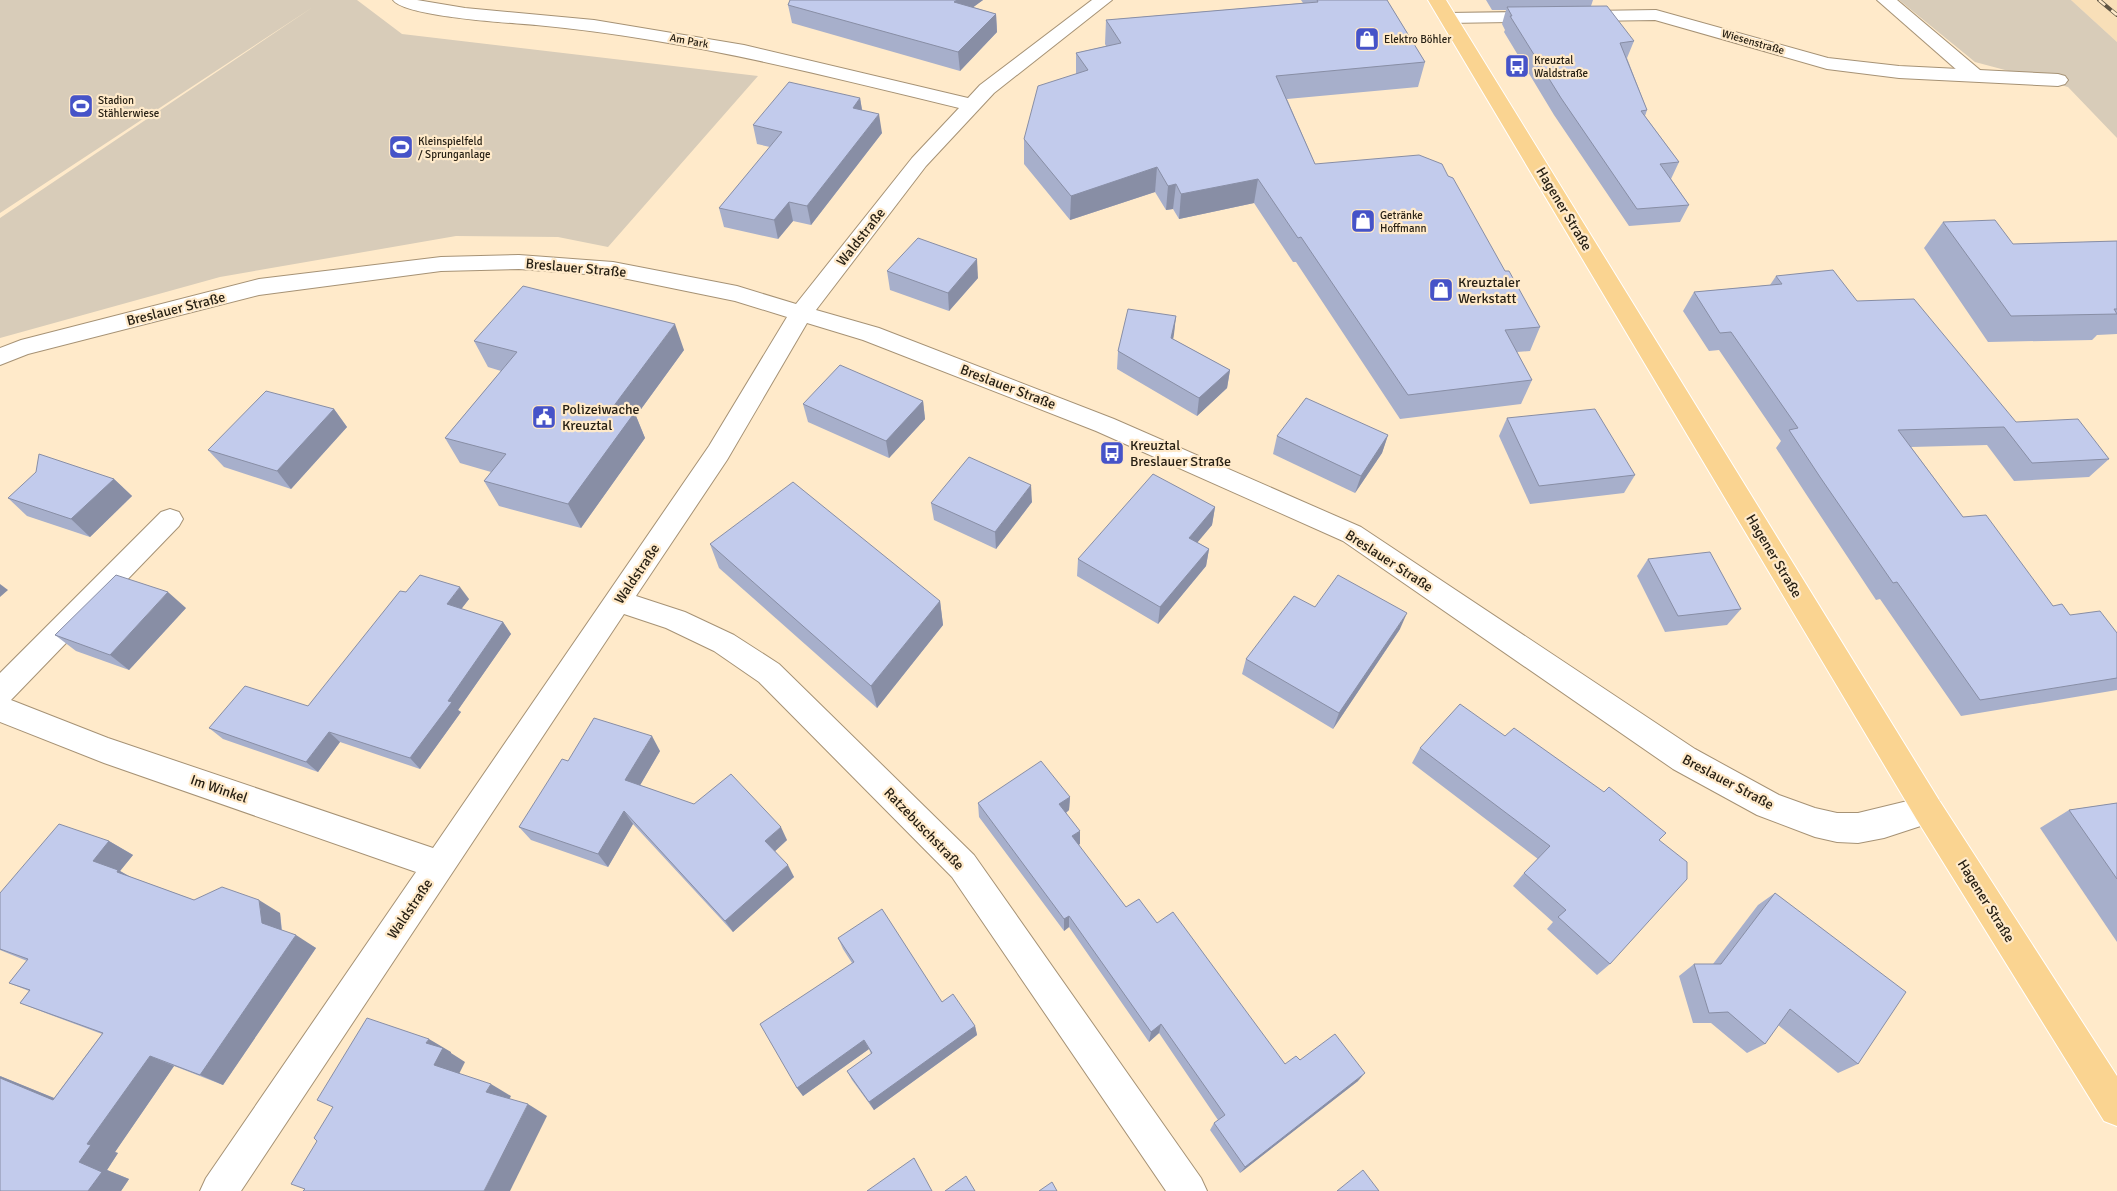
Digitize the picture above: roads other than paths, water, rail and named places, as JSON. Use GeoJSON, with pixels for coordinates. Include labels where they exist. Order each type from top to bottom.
{"type":"FeatureCollection","features":[{"type":"Feature","properties":{"kind":"main road","name":"Hagener Straße"},"geometry":{"type":"LineString","coordinates":[[1437,0],[1928,810],[2117,1108]]}},
{"type":"Feature","properties":{"kind":"street","name":"Am Park"},"geometry":{"type":"LineString","coordinates":[[402,0],[414,5],[457,12],[594,25],[727,48],[972,105]]}},
{"type":"Feature","properties":{"kind":"street","name":"Waldstraße"},"geometry":{"type":"LineString","coordinates":[[219,1191],[718,453],[801,313],[919,162],[987,89],[1103,0]]}},
{"type":"Feature","properties":{"kind":"street"},"geometry":{"type":"LineString","coordinates":[[1886,0],[1973,74]]}},
{"type":"Feature","properties":{"kind":"street","name":"Wiesenstraße"},"geometry":{"type":"LineString","coordinates":[[1448,18],[1656,15],[1827,63],[1899,72],[1973,74],[2058,80]]}},
{"type":"Feature","properties":{"kind":"street","name":"Breslauer Straße"},"geometry":{"type":"LineString","coordinates":[[0,357],[22,348],[260,287],[441,264],[518,262],[613,269],[737,294],[871,334],[1096,422],[1352,534],[1684,758],[1735,788],[1786,812],[1830,827],[1858,828],[1928,810]]}},
{"type":"Feature","properties":{"kind":"street"},"geometry":{"type":"LineString","coordinates":[[0,692],[170,519]]}},
{"type":"Feature","properties":{"kind":"street","name":"Ratzebuschstraße"},"geometry":{"type":"LineString","coordinates":[[618,601],[675,620],[724,643],[769,673],[962,866],[1188,1191]]}},
{"type":"Feature","properties":{"kind":"street","name":"Im Winkel"},"geometry":{"type":"LineString","coordinates":[[0,709],[104,750],[440,865]]}},
{"type":"Feature","properties":{"kind":"railway"},"geometry":{"type":"LineString","coordinates":[[2099,0],[2117,15]]}},
{"type":"Feature","properties":{"kind":"place","name":"Elektro Böhler"},"geometry":{"type":"Point","coordinates":[1367,39]}},
{"type":"Feature","properties":{"kind":"place","name":"Kreuztal Waldstraße"},"geometry":{"type":"Point","coordinates":[1517,66]}},
{"type":"Feature","properties":{"kind":"place","name":"Stadion Stählerwiese"},"geometry":{"type":"Point","coordinates":[81,106]}},
{"type":"Feature","properties":{"kind":"place","name":"Kleinspielfeld / Sprunganlage"},"geometry":{"type":"Point","coordinates":[401,147]}},
{"type":"Feature","properties":{"kind":"place","name":"Getränke Hoffmann"},"geometry":{"type":"Point","coordinates":[1363,221]}},
{"type":"Feature","properties":{"kind":"place","name":"Kreuztaler Werkstatt"},"geometry":{"type":"Point","coordinates":[1441,290]}},
{"type":"Feature","properties":{"kind":"place","name":"Polizeiwache Kreuztal"},"geometry":{"type":"Point","coordinates":[544,417]}},
{"type":"Feature","properties":{"kind":"place","name":"Kreuztal Breslauer Straße"},"geometry":{"type":"Point","coordinates":[1112,453]}}]}
